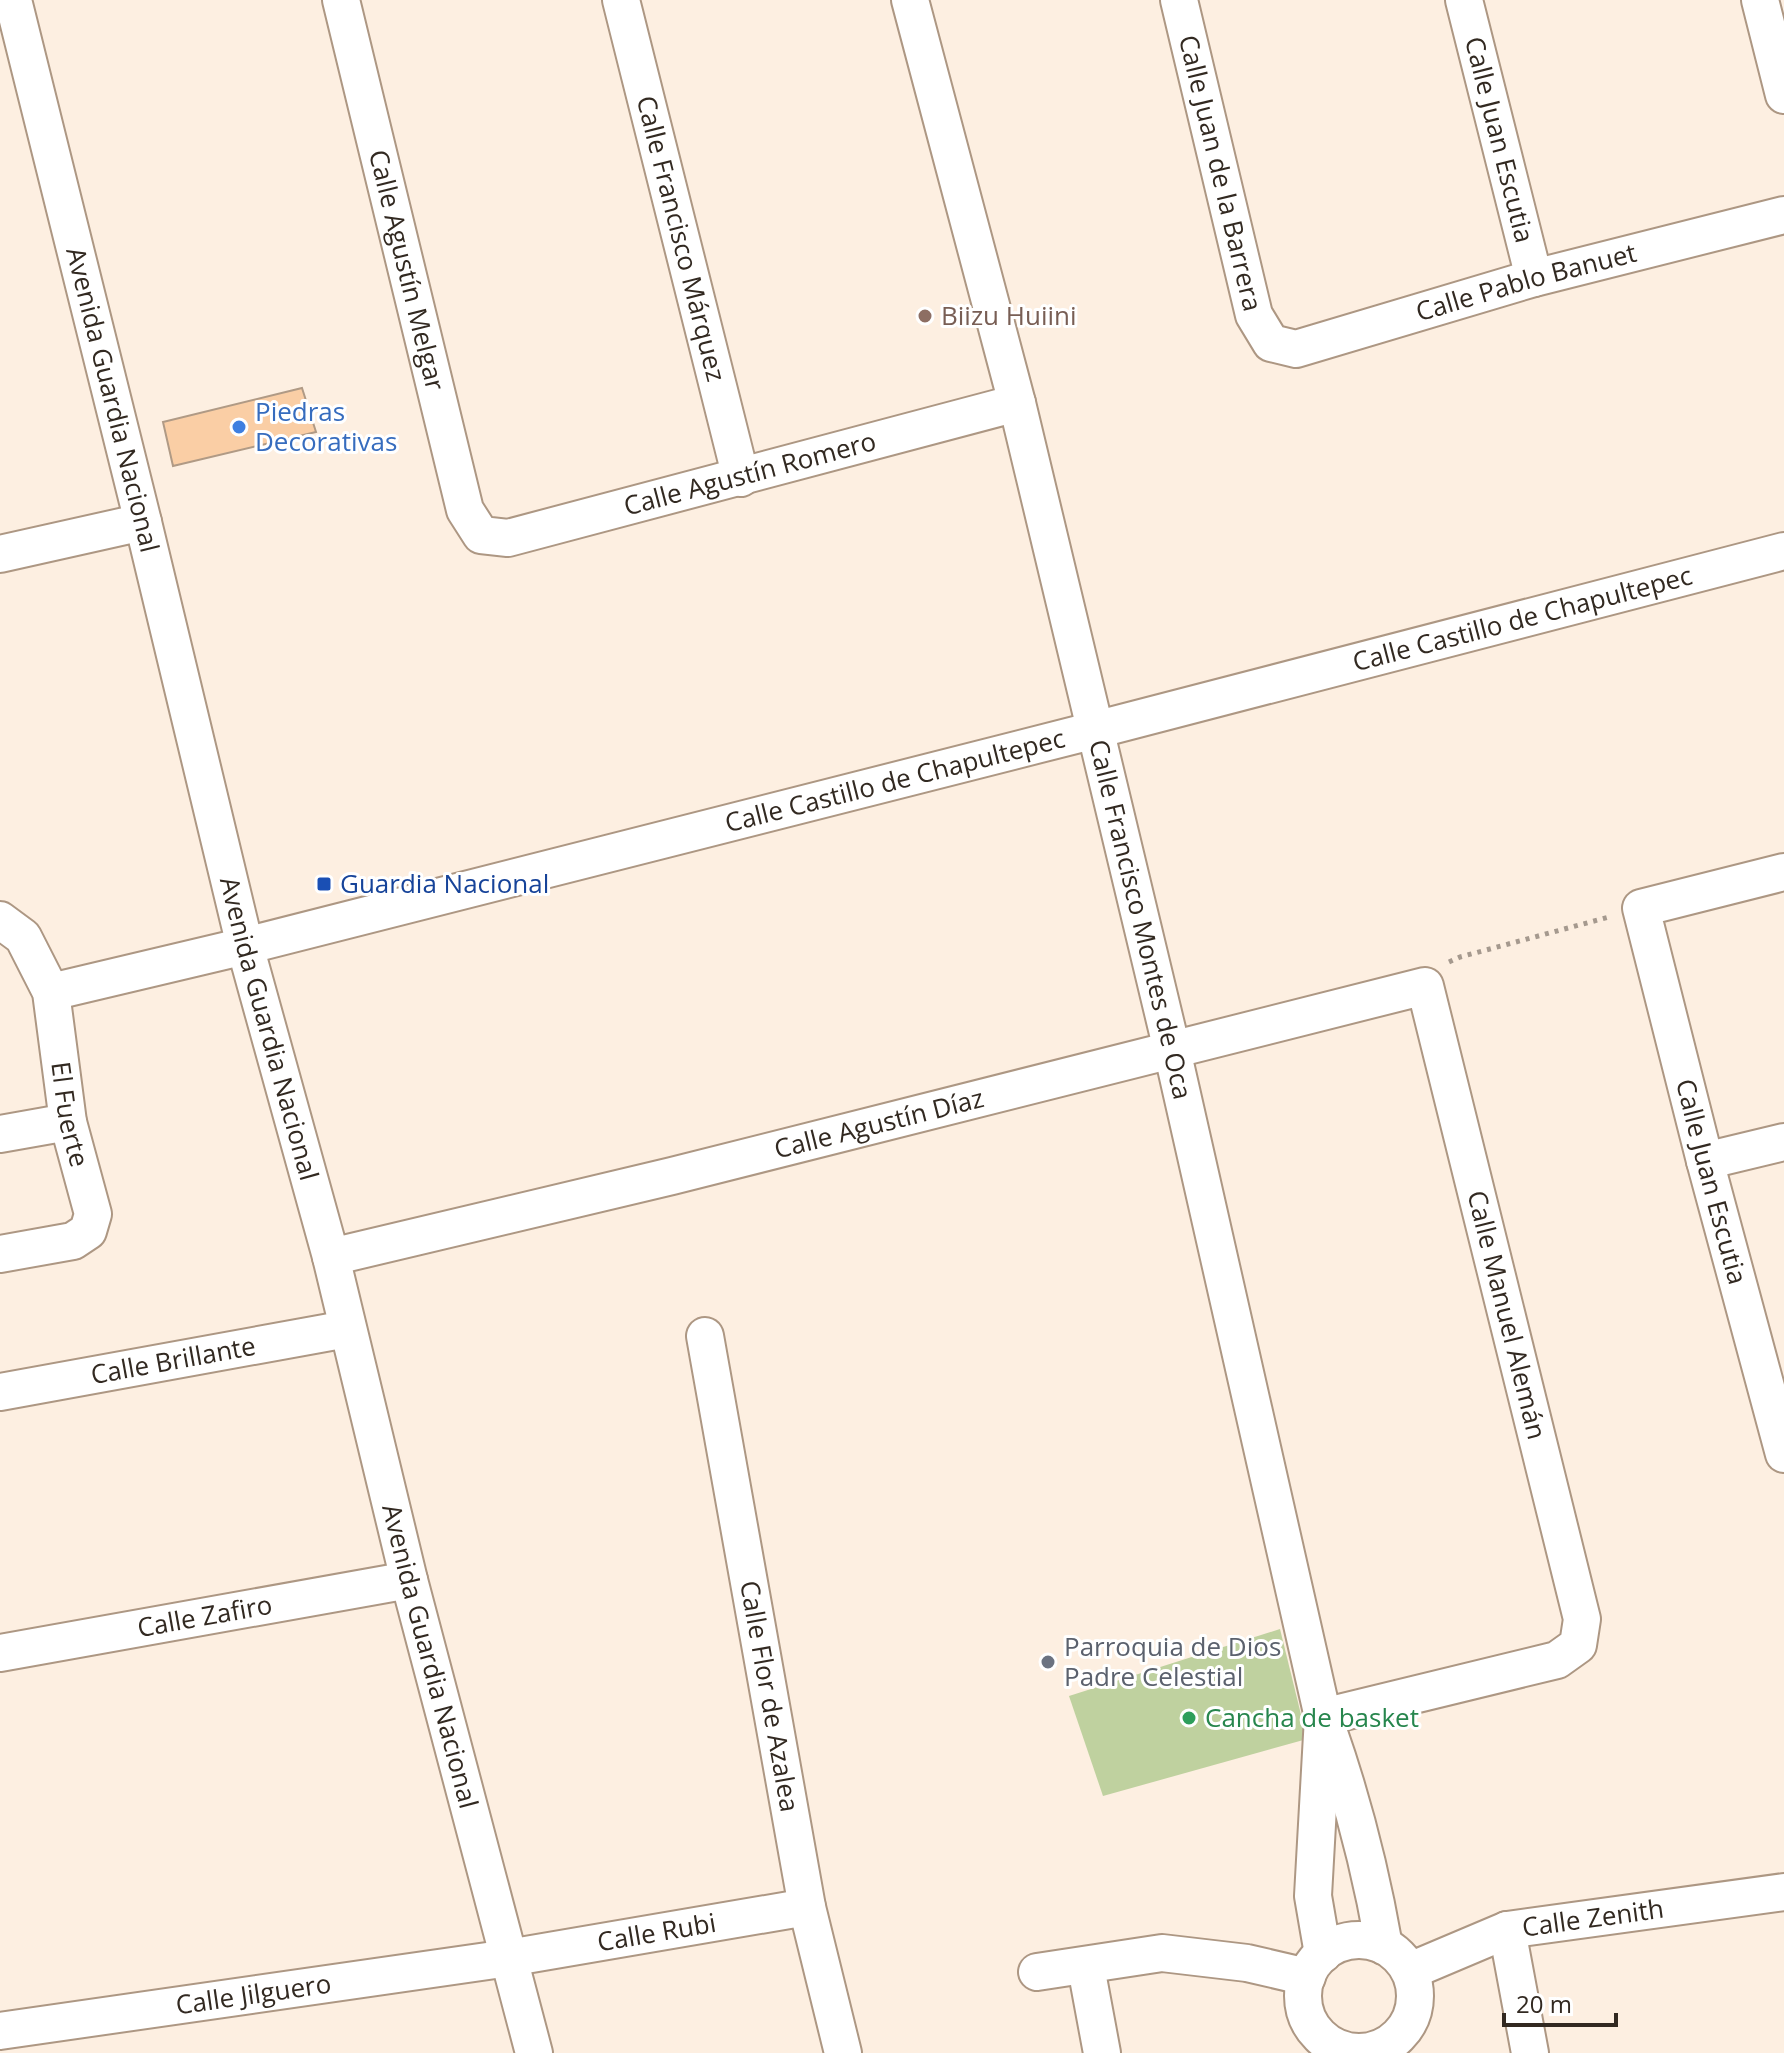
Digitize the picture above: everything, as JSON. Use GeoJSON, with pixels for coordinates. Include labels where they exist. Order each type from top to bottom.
{"type":"FeatureCollection","features":[{"type":"Feature","properties":{"kind":"street","name":"Avenida Guardia Nacional"},"geometry":{"type":"LineString","coordinates":[[13,0],[245,946],[331,1257],[409,1580],[534,2053]]}},
{"type":"Feature","properties":{"kind":"street","name":"Calle Agustín Melgar"},"geometry":{"type":"LineString","coordinates":[[341,0],[465,510],[481,535]]}},
{"type":"Feature","properties":{"kind":"street","name":"Calle Francisco Márquez"},"geometry":{"type":"LineString","coordinates":[[621,0],[741,478]]}},
{"type":"Feature","properties":{"kind":"street","name":"Calle Francisco Montes de Oca"},"geometry":{"type":"LineString","coordinates":[[910,0],[1017,403],[1172,1050],[1323,1717],[1314,1847],[1315,1965]]}},
{"type":"Feature","properties":{"kind":"street","name":"Calle Juan de la Barrera"},"geometry":{"type":"LineString","coordinates":[[1179,0],[1254,315],[1271,343]]}},
{"type":"Feature","properties":{"kind":"street","name":"Calle Juan Escutia"},"geometry":{"type":"LineString","coordinates":[[1464,0],[1534,278]]}},
{"type":"Feature","properties":{"kind":"street"},"geometry":{"type":"LineString","coordinates":[[1760,0],[1784,95]]}},
{"type":"Feature","properties":{"kind":"street","name":"Calle Pablo Banuet"},"geometry":{"type":"LineString","coordinates":[[1271,343],[1296,349],[1534,278],[1784,215]]}},
{"type":"Feature","properties":{"kind":"street","name":"Calle Agustín Romero"},"geometry":{"type":"LineString","coordinates":[[481,535],[508,538],[1017,403]]}},
{"type":"Feature","properties":{"kind":"street"},"geometry":{"type":"LineString","coordinates":[[0,554],[143,522]]}},
{"type":"Feature","properties":{"kind":"street","name":"Calle Castillo de Chapultepec"},"geometry":{"type":"LineString","coordinates":[[51,992],[245,946],[1095,730],[1784,551]]}},
{"type":"Feature","properties":{"kind":"street"},"geometry":{"type":"LineString","coordinates":[[1641,908],[1784,872]]}},
{"type":"Feature","properties":{"kind":"street","name":"Calle Juan Escutia"},"geometry":{"type":"LineString","coordinates":[[1641,908],[1784,1454]]}},
{"type":"Feature","properties":{"kind":"street","name":"El Fuerte"},"geometry":{"type":"LineString","coordinates":[[0,1254],[73,1241],[88,1231],[93,1214],[68,1122],[51,992],[23,937],[1,920]]}},
{"type":"Feature","properties":{"kind":"street","name":"Calle Agustín Díaz"},"geometry":{"type":"LineString","coordinates":[[331,1257],[672,1176],[1425,986]]}},
{"type":"Feature","properties":{"kind":"street","name":"Calle Manuel Alemán"},"geometry":{"type":"LineString","coordinates":[[1323,1717],[1557,1660],[1578,1645],[1582,1619],[1425,986]]}},
{"type":"Feature","properties":{"kind":"street"},"geometry":{"type":"LineString","coordinates":[[0,1134],[68,1122]]}},
{"type":"Feature","properties":{"kind":"street"},"geometry":{"type":"LineString","coordinates":[[1705,1161],[1784,1142]]}},
{"type":"Feature","properties":{"kind":"street","name":"Calle Brillante"},"geometry":{"type":"LineString","coordinates":[[0,1392],[347,1329]]}},
{"type":"Feature","properties":{"kind":"street","name":"Calle Flor de Azalea"},"geometry":{"type":"LineString","coordinates":[[705,1336],[807,1907],[843,2053]]}},
{"type":"Feature","properties":{"kind":"street","name":"Calle Zafiro"},"geometry":{"type":"LineString","coordinates":[[0,1653],[409,1580]]}},
{"type":"Feature","properties":{"kind":"street"},"geometry":{"type":"LineString","coordinates":[[1323,1717],[1350,1792],[1366,1853],[1384,1946]]}},
{"type":"Feature","properties":{"kind":"street","name":"Calle Zenith"},"geometry":{"type":"LineString","coordinates":[[1410,1971],[1507,1930],[1784,1892]]}},
{"type":"Feature","properties":{"kind":"street","name":"Calle Rubi"},"geometry":{"type":"LineString","coordinates":[[508,1958],[807,1907]]}},
{"type":"Feature","properties":{"kind":"street"},"geometry":{"type":"LineString","coordinates":[[1507,1930],[1530,2053]]}},
{"type":"Feature","properties":{"kind":"street"},"geometry":{"type":"LineString","coordinates":[[1352,1940],[1384,1946],[1399,1956],[1410,1971],[1416,1990],[1414,2011],[1405,2030],[1390,2044],[1370,2052],[1330,2049],[1310,2022],[1304,2007],[1303,1992],[1315,1965],[1337,1945],[1352,1940]]}},
{"type":"Feature","properties":{"kind":"street"},"geometry":{"type":"LineString","coordinates":[[1037,1972],[1086,1967],[1162,1953],[1247,1963],[1315,1965]]}},
{"type":"Feature","properties":{"kind":"street","name":"Calle Jilguero"},"geometry":{"type":"LineString","coordinates":[[0,2031],[508,1958]]}},
{"type":"Feature","properties":{"kind":"street"},"geometry":{"type":"LineString","coordinates":[[1086,1967],[1102,2053]]}},
{"type":"Feature","properties":{"kind":"path"},"geometry":{"type":"LineString","coordinates":[[1425,986],[1445,965],[1460,957],[1641,908]]}},
{"type":"Feature","properties":{"kind":"green space","name":"Cancha de basket"},"geometry":{"type":"Polygon","coordinates":[[[1280,1629],[1307,1739],[1103,1796],[1069,1696],[1280,1629]]]}},
{"type":"Feature","properties":{"kind":"building","name":"Piedras Decorativas"},"geometry":{"type":"Polygon","coordinates":[[[302,388],[316,432],[173,466],[163,422],[302,388]]]}},
{"type":"Feature","properties":{"kind":"place","name":"Biizu Huiini"},"geometry":{"type":"Point","coordinates":[925,316]}},
{"type":"Feature","properties":{"kind":"place","name":"Piedras Decorativas"},"geometry":{"type":"Point","coordinates":[239,427]}},
{"type":"Feature","properties":{"kind":"place","name":"Guardia Nacional"},"geometry":{"type":"Point","coordinates":[324,884]}},
{"type":"Feature","properties":{"kind":"place","name":"Parroquia de Dios Padre Celestial"},"geometry":{"type":"Point","coordinates":[1048,1662]}},
{"type":"Feature","properties":{"kind":"place","name":"Cancha de basket"},"geometry":{"type":"Point","coordinates":[1189,1718]}}]}
